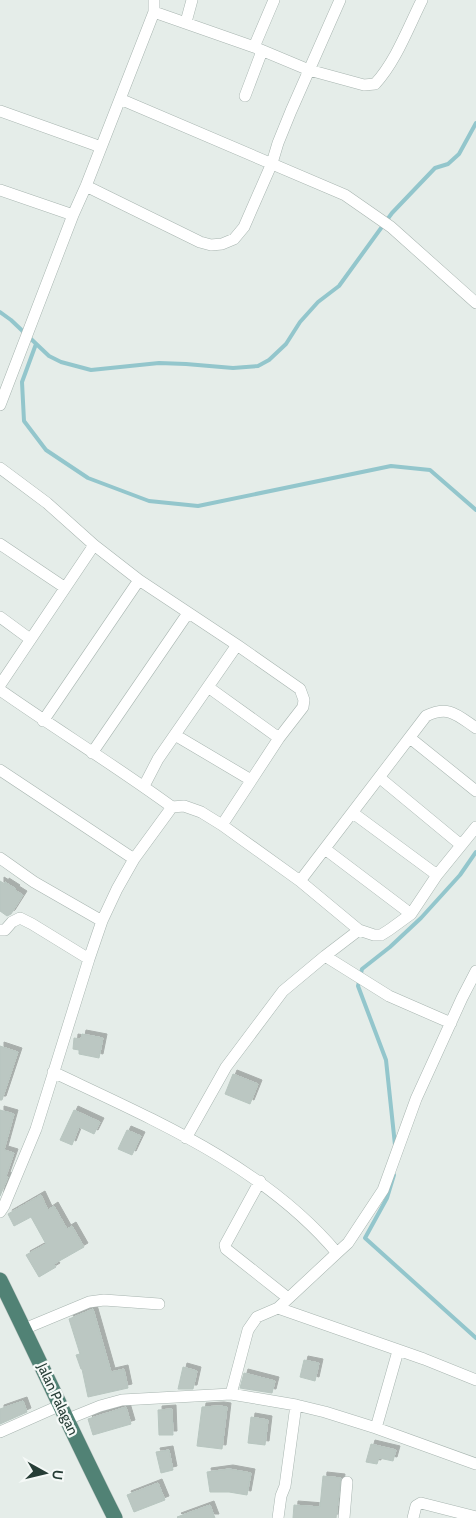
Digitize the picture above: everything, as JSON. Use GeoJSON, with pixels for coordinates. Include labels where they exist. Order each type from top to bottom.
{"type":"FeatureCollection","features":[{"type":"Feature","properties":{"kind":"highway","name":"Jalan Palagan"},"geometry":{"type":"LineString","coordinates":[[0,1280],[88,1465],[116,1518]]}},
{"type":"Feature","properties":{"kind":"street"},"geometry":{"type":"LineString","coordinates":[[0,405],[154,12],[154,0]]}},
{"type":"Feature","properties":{"kind":"street"},"geometry":{"type":"LineString","coordinates":[[186,22],[192,0]]}},
{"type":"Feature","properties":{"kind":"street"},"geometry":{"type":"LineString","coordinates":[[245,96],[274,0]]}},
{"type":"Feature","properties":{"kind":"street"},"geometry":{"type":"LineString","coordinates":[[86,186],[200,242],[210,245],[222,244],[234,239],[244,226],[272,163],[288,118],[340,0]]}},
{"type":"Feature","properties":{"kind":"street"},"geometry":{"type":"LineString","coordinates":[[154,12],[186,22],[309,70],[364,85],[375,84],[382,77],[422,0]]}},
{"type":"Feature","properties":{"kind":"street"},"geometry":{"type":"LineString","coordinates":[[120,99],[345,195],[392,227],[476,303]]}},
{"type":"Feature","properties":{"kind":"street"},"geometry":{"type":"LineString","coordinates":[[0,111],[101,147]]}},
{"type":"Feature","properties":{"kind":"street"},"geometry":{"type":"LineString","coordinates":[[0,190],[73,215]]}},
{"type":"Feature","properties":{"kind":"street"},"geometry":{"type":"LineString","coordinates":[[0,468],[46,503],[138,580],[300,689],[303,694],[303,707],[279,738],[222,825]]}},
{"type":"Feature","properties":{"kind":"street"},"geometry":{"type":"LineString","coordinates":[[0,544],[64,587]]}},
{"type":"Feature","properties":{"kind":"street"},"geometry":{"type":"LineString","coordinates":[[0,685],[94,545]]}},
{"type":"Feature","properties":{"kind":"street"},"geometry":{"type":"LineString","coordinates":[[43,721],[138,580]]}},
{"type":"Feature","properties":{"kind":"street"},"geometry":{"type":"LineString","coordinates":[[92,753],[188,614]]}},
{"type":"Feature","properties":{"kind":"street"},"geometry":{"type":"LineString","coordinates":[[0,617],[30,639]]}},
{"type":"Feature","properties":{"kind":"street"},"geometry":{"type":"LineString","coordinates":[[144,786],[158,759],[237,645]]}},
{"type":"Feature","properties":{"kind":"street"},"geometry":{"type":"LineString","coordinates":[[208,687],[279,738]]}},
{"type":"Feature","properties":{"kind":"street"},"geometry":{"type":"LineString","coordinates":[[0,690],[43,721],[144,786],[172,807],[184,806],[201,812],[222,825],[300,881],[359,930],[374,935],[381,935],[411,914],[437,875],[476,827]]}},
{"type":"Feature","properties":{"kind":"street"},"geometry":{"type":"LineString","coordinates":[[300,881],[426,716],[436,711],[454,712],[476,728]]}},
{"type":"Feature","properties":{"kind":"street"},"geometry":{"type":"LineString","coordinates":[[175,735],[251,780]]}},
{"type":"Feature","properties":{"kind":"street"},"geometry":{"type":"LineString","coordinates":[[410,738],[476,791]]}},
{"type":"Feature","properties":{"kind":"street"},"geometry":{"type":"LineString","coordinates":[[0,770],[134,859]]}},
{"type":"Feature","properties":{"kind":"street"},"geometry":{"type":"LineString","coordinates":[[380,778],[461,845]]}},
{"type":"Feature","properties":{"kind":"street"},"geometry":{"type":"LineString","coordinates":[[0,1212],[36,1129],[88,958],[102,921],[134,859],[172,807]]}},
{"type":"Feature","properties":{"kind":"street"},"geometry":{"type":"LineString","coordinates":[[353,813],[437,875]]}},
{"type":"Feature","properties":{"kind":"street"},"geometry":{"type":"LineString","coordinates":[[325,849],[411,914]]}},
{"type":"Feature","properties":{"kind":"street"},"geometry":{"type":"LineString","coordinates":[[0,858],[34,882],[102,921]]}},
{"type":"Feature","properties":{"kind":"street"},"geometry":{"type":"LineString","coordinates":[[0,930],[5,930],[12,922],[20,918],[88,958]]}},
{"type":"Feature","properties":{"kind":"street"},"geometry":{"type":"LineString","coordinates":[[186,1138],[226,1067],[283,991],[359,930]]}},
{"type":"Feature","properties":{"kind":"street"},"geometry":{"type":"LineString","coordinates":[[325,956],[390,996],[451,1023]]}},
{"type":"Feature","properties":{"kind":"street"},"geometry":{"type":"LineString","coordinates":[[231,1394],[248,1330],[257,1317],[278,1308],[348,1243],[383,1190],[416,1100],[476,971]]}},
{"type":"Feature","properties":{"kind":"street"},"geometry":{"type":"LineString","coordinates":[[53,1072],[162,1124],[260,1181],[304,1217],[337,1253]]}},
{"type":"Feature","properties":{"kind":"street"},"geometry":{"type":"LineString","coordinates":[[260,1181],[225,1245],[226,1249],[288,1298]]}},
{"type":"Feature","properties":{"kind":"street"},"geometry":{"type":"LineString","coordinates":[[24,1329],[89,1302],[104,1300],[159,1304]]}},
{"type":"Feature","properties":{"kind":"street"},"geometry":{"type":"LineString","coordinates":[[278,1308],[424,1359],[476,1380]]}},
{"type":"Feature","properties":{"kind":"street"},"geometry":{"type":"LineString","coordinates":[[376,1428],[398,1351]]}},
{"type":"Feature","properties":{"kind":"street"},"geometry":{"type":"LineString","coordinates":[[0,1432],[64,1412],[122,1400],[231,1394],[296,1405],[376,1428],[476,1464]]}},
{"type":"Feature","properties":{"kind":"street"},"geometry":{"type":"LineString","coordinates":[[278,1518],[285,1486],[296,1405]]}},
{"type":"Feature","properties":{"kind":"street"},"geometry":{"type":"LineString","coordinates":[[344,1518],[347,1482]]}},
{"type":"Feature","properties":{"kind":"street"},"geometry":{"type":"LineString","coordinates":[[413,1518],[416,1506],[421,1504],[476,1517]]}},
{"type":"Feature","properties":{"kind":"building"},"geometry":{"type":"Polygon","coordinates":[[[0,881],[5,884],[5,882],[23,895],[11,914],[7,916],[0,911],[0,881]]]}},
{"type":"Feature","properties":{"kind":"building"},"geometry":{"type":"Polygon","coordinates":[[[82,1034],[103,1038],[99,1058],[79,1054],[79,1050],[73,1049],[74,1038],[81,1039],[82,1034]]]}},
{"type":"Feature","properties":{"kind":"building"},"geometry":{"type":"Polygon","coordinates":[[[0,1046],[18,1052],[2,1100],[0,1100],[0,1046]]]}},
{"type":"Feature","properties":{"kind":"building"},"geometry":{"type":"Polygon","coordinates":[[[233,1074],[258,1084],[250,1104],[225,1094],[233,1074]]]}},
{"type":"Feature","properties":{"kind":"building"},"geometry":{"type":"Polygon","coordinates":[[[0,1110],[14,1114],[4,1150],[14,1153],[6,1176],[8,1177],[0,1196],[0,1110]]]}},
{"type":"Feature","properties":{"kind":"building"},"geometry":{"type":"Polygon","coordinates":[[[74,1110],[100,1122],[94,1134],[79,1127],[72,1145],[60,1140],[74,1110]]]}},
{"type":"Feature","properties":{"kind":"building"},"geometry":{"type":"Polygon","coordinates":[[[127,1130],[141,1136],[132,1155],[118,1149],[127,1130]]]}},
{"type":"Feature","properties":{"kind":"building"},"geometry":{"type":"Polygon","coordinates":[[[41,1195],[48,1210],[54,1206],[67,1229],[72,1226],[84,1247],[54,1264],[56,1267],[39,1277],[26,1255],[46,1244],[31,1217],[14,1226],[8,1214],[41,1195]]]}},
{"type":"Feature","properties":{"kind":"building"},"geometry":{"type":"Polygon","coordinates":[[[93,1309],[111,1372],[124,1369],[128,1388],[88,1397],[82,1369],[76,1355],[80,1354],[69,1319],[93,1309]]]}},
{"type":"Feature","properties":{"kind":"building"},"geometry":{"type":"Polygon","coordinates":[[[304,1360],[319,1363],[315,1381],[300,1377],[304,1360]]]}},
{"type":"Feature","properties":{"kind":"building"},"geometry":{"type":"Polygon","coordinates":[[[183,1367],[197,1371],[193,1389],[178,1389],[183,1367]]]}},
{"type":"Feature","properties":{"kind":"building"},"geometry":{"type":"Polygon","coordinates":[[[244,1373],[275,1381],[272,1393],[240,1388],[244,1373]]]}},
{"type":"Feature","properties":{"kind":"building"},"geometry":{"type":"Polygon","coordinates":[[[23,1401],[27,1412],[0,1424],[0,1409],[23,1401]]]}},
{"type":"Feature","properties":{"kind":"building"},"geometry":{"type":"Polygon","coordinates":[[[126,1407],[131,1424],[93,1435],[88,1419],[126,1407]]]}},
{"type":"Feature","properties":{"kind":"building"},"geometry":{"type":"Polygon","coordinates":[[[202,1407],[227,1407],[222,1449],[197,1446],[202,1407]]]}},
{"type":"Feature","properties":{"kind":"building"},"geometry":{"type":"Polygon","coordinates":[[[172,1409],[173,1435],[159,1435],[158,1410],[172,1409]]]}},
{"type":"Feature","properties":{"kind":"building"},"geometry":{"type":"Polygon","coordinates":[[[251,1417],[268,1420],[265,1445],[248,1443],[251,1417]]]}},
{"type":"Feature","properties":{"kind":"building"},"geometry":{"type":"Polygon","coordinates":[[[371,1444],[396,1450],[393,1461],[379,1458],[377,1464],[366,1462],[371,1444]]]}},
{"type":"Feature","properties":{"kind":"building"},"geometry":{"type":"Polygon","coordinates":[[[169,1450],[173,1470],[161,1473],[156,1452],[169,1450]]]}},
{"type":"Feature","properties":{"kind":"building"},"geometry":{"type":"Polygon","coordinates":[[[229,1469],[251,1473],[247,1495],[229,1492],[210,1492],[207,1472],[229,1469]]]}},
{"type":"Feature","properties":{"kind":"building"},"geometry":{"type":"Polygon","coordinates":[[[323,1476],[341,1478],[336,1518],[293,1518],[294,1505],[320,1507],[323,1476]]]}},
{"type":"Feature","properties":{"kind":"building"},"geometry":{"type":"Polygon","coordinates":[[[158,1483],[165,1500],[134,1512],[127,1495],[158,1483]]]}},
{"type":"Feature","properties":{"kind":"building"},"geometry":{"type":"Polygon","coordinates":[[[210,1505],[215,1518],[177,1517],[210,1505]]]}},
{"type":"Feature","properties":{"kind":"waterway"},"geometry":{"type":"LineString","coordinates":[[0,312],[49,356],[61,362],[91,370],[159,363],[233,368],[258,366],[269,360],[286,344],[300,322],[318,302],[339,286],[392,213],[435,168],[448,164],[459,154],[476,123]]}},
{"type":"Feature","properties":{"kind":"waterway"},"geometry":{"type":"LineString","coordinates":[[36,344],[22,382],[24,421],[46,450],[88,478],[149,501],[198,506],[391,466],[430,470],[476,510]]}},
{"type":"Feature","properties":{"kind":"waterway"},"geometry":{"type":"LineString","coordinates":[[395,1145],[386,1060],[358,986],[362,969],[390,947],[421,918],[460,875],[476,852]]}},
{"type":"Feature","properties":{"kind":"waterway"},"geometry":{"type":"LineString","coordinates":[[394,1175],[387,1198],[365,1238],[476,1338]]}}]}
